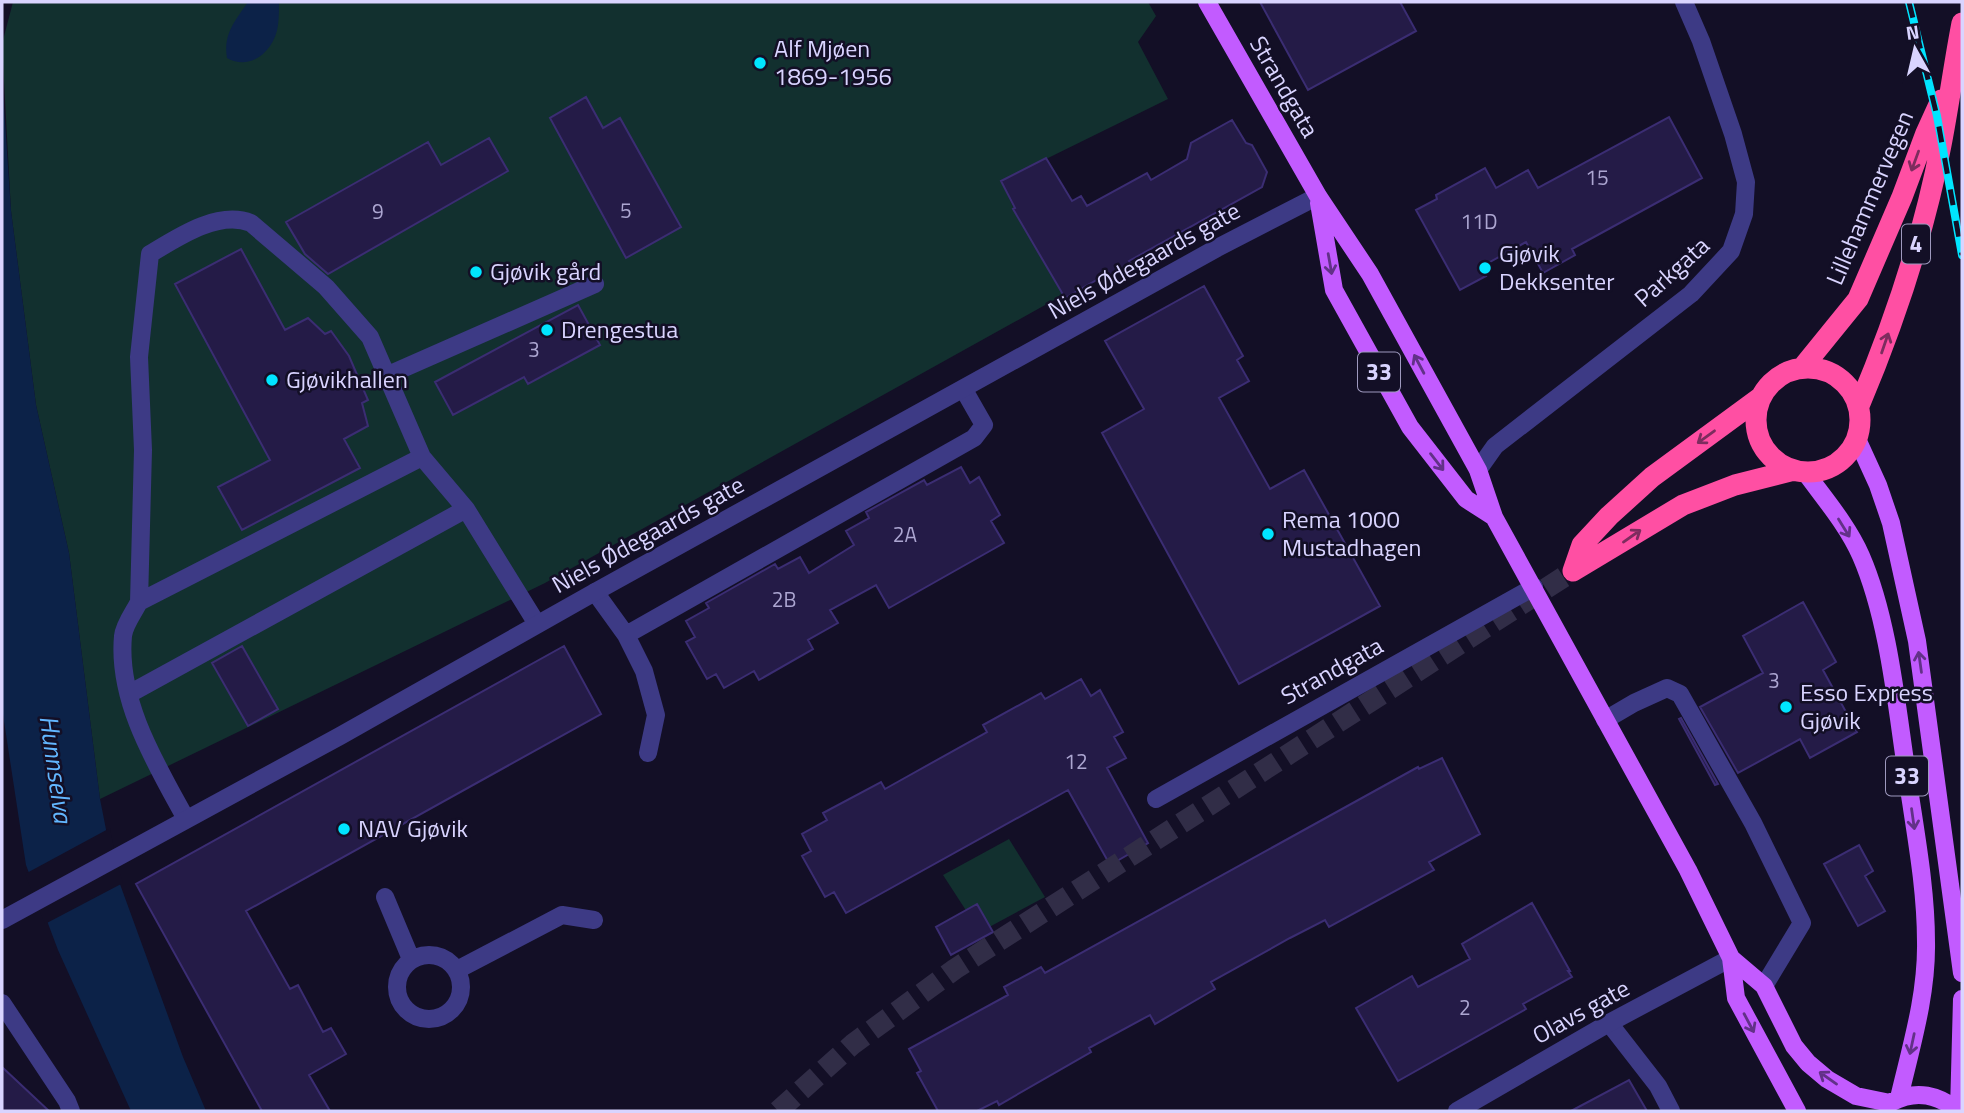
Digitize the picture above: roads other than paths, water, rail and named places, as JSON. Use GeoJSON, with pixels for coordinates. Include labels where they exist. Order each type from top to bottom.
{"type":"FeatureCollection","features":[{"type":"Feature","properties":{"kind":"highway","name":"Lillehammervegen"},"geometry":{"type":"LineString","coordinates":[[1859,406],[1883,348],[1924,221],[1941,146],[1962,23]]}},
{"type":"Feature","properties":{"kind":"highway","name":"Lillehammervegen"},"geometry":{"type":"LineString","coordinates":[[1802,368],[1858,299],[1952,76]]}},
{"type":"Feature","properties":{"kind":"highway","name":"4"},"geometry":{"type":"LineString","coordinates":[[1802,368],[1786,373],[1772,383],[1761,397],[1652,477],[1582,545],[1573,571],[1683,505],[1735,485],[1799,471],[1821,470],[1836,464],[1849,453],[1857,439],[1861,424],[1859,406]]}},
{"type":"Feature","properties":{"kind":"highway"},"geometry":{"type":"LineString","coordinates":[[1802,368],[1821,369],[1838,376],[1851,389],[1859,406]]}},
{"type":"Feature","properties":{"kind":"highway"},"geometry":{"type":"LineString","coordinates":[[1761,397],[1756,414],[1758,432],[1765,449],[1777,462],[1799,471]]}},
{"type":"Feature","properties":{"kind":"main road","name":"Strandgata"},"geometry":{"type":"LineString","coordinates":[[1207,2],[1318,196],[1370,274],[1478,470],[1494,517],[1688,870],[1731,958],[1736,998],[1797,1111]]}},
{"type":"Feature","properties":{"kind":"main road","name":"Strandgata"},"geometry":{"type":"LineString","coordinates":[[1318,196],[1334,290],[1340,302],[1410,427],[1466,499],[1494,517]]}},
{"type":"Feature","properties":{"kind":"main road","name":"33"},"geometry":{"type":"LineString","coordinates":[[1857,439],[1878,485],[1891,523],[1917,641],[1962,972]]}},
{"type":"Feature","properties":{"kind":"main road","name":"33"},"geometry":{"type":"LineString","coordinates":[[1799,471],[1860,554],[1872,589],[1883,630],[1902,737],[1922,876],[1926,943],[1923,993],[1890,1104]]}},
{"type":"Feature","properties":{"kind":"main road","name":"Strandgata"},"geometry":{"type":"LineString","coordinates":[[1731,958],[1764,986],[1794,1046],[1808,1063],[1827,1079],[1856,1096],[1890,1104]]}},
{"type":"Feature","properties":{"kind":"main road","name":"33"},"geometry":{"type":"LineString","coordinates":[[1959,1111],[1962,999]]}},
{"type":"Feature","properties":{"kind":"main road","name":"33"},"geometry":{"type":"LineString","coordinates":[[1890,1104],[1914,1094],[1931,1095],[1946,1101],[1959,1111]]}},
{"type":"Feature","properties":{"kind":"street","name":"Parkgata"},"geometry":{"type":"LineString","coordinates":[[1478,470],[1495,446],[1691,294],[1731,251],[1744,214],[1746,182],[1729,122],[1684,2]]}},
{"type":"Feature","properties":{"kind":"street","name":"Niels Ødegaards gate"},"geometry":{"type":"LineString","coordinates":[[2,920],[340,736],[1217,248],[1318,196]]}},
{"type":"Feature","properties":{"kind":"street"},"geometry":{"type":"LineString","coordinates":[[186,819],[145,742],[125,680],[123,634],[139,602],[143,450],[139,358],[150,254],[191,229],[239,218],[251,223],[326,288],[370,337],[422,457],[466,509],[537,624]]}},
{"type":"Feature","properties":{"kind":"street"},"geometry":{"type":"LineString","coordinates":[[386,376],[595,284]]}},
{"type":"Feature","properties":{"kind":"street"},"geometry":{"type":"LineString","coordinates":[[626,635],[974,438],[984,425],[964,390]]}},
{"type":"Feature","properties":{"kind":"street"},"geometry":{"type":"LineString","coordinates":[[139,602],[422,457]]}},
{"type":"Feature","properties":{"kind":"street"},"geometry":{"type":"LineString","coordinates":[[130,694],[466,509]]}},
{"type":"Feature","properties":{"kind":"street","name":"Strandgata"},"geometry":{"type":"LineString","coordinates":[[1156,799],[1534,587]]}},
{"type":"Feature","properties":{"kind":"street"},"geometry":{"type":"LineString","coordinates":[[595,592],[626,635],[644,671],[656,715],[648,753]]}},
{"type":"Feature","properties":{"kind":"street"},"geometry":{"type":"LineString","coordinates":[[1605,720],[1667,688],[1680,694],[1753,823],[1802,923],[1764,986]]}},
{"type":"Feature","properties":{"kind":"street"},"geometry":{"type":"LineString","coordinates":[[386,897],[411,959]]}},
{"type":"Feature","properties":{"kind":"street"},"geometry":{"type":"LineString","coordinates":[[457,970],[562,915],[594,920]]}},
{"type":"Feature","properties":{"kind":"street"},"geometry":{"type":"LineString","coordinates":[[437,955],[457,970],[462,983],[457,1005],[432,1021],[410,1015],[396,995],[396,978],[411,959],[437,955]]}},
{"type":"Feature","properties":{"kind":"street","name":"Olavs gate"},"geometry":{"type":"LineString","coordinates":[[1457,1111],[1609,1023],[1731,958]]}},
{"type":"Feature","properties":{"kind":"street"},"geometry":{"type":"LineString","coordinates":[[2,1003],[71,1111]]}},
{"type":"Feature","properties":{"kind":"street"},"geometry":{"type":"LineString","coordinates":[[1609,1023],[1658,1086],[1671,1111]]}},
{"type":"Feature","properties":{"kind":"water"},"geometry":{"type":"Polygon","coordinates":[[[248,2],[279,2],[278,25],[267,50],[253,60],[236,62],[227,58],[228,35],[248,2]]]}},
{"type":"Feature","properties":{"kind":"water","name":"Hunnselva"},"geometry":{"type":"Polygon","coordinates":[[[2,77],[11,211],[36,405],[69,553],[100,799],[113,865],[183,1057],[206,1111],[131,1111],[58,950],[26,865],[2,708],[2,77]]]}},
{"type":"Feature","properties":{"kind":"tunnel"},"geometry":{"type":"LineString","coordinates":[[778,1111],[853,1044],[955,969],[1573,571]]}},
{"type":"Feature","properties":{"kind":"railway"},"geometry":{"type":"LineString","coordinates":[[1909,2],[1937,116],[1962,255]]}},
{"type":"Feature","properties":{"kind":"place","name":"Alf Mjøen 1869-1956"},"geometry":{"type":"Point","coordinates":[760,63]}},
{"type":"Feature","properties":{"kind":"place","name":"Gjøvik Dekksenter"},"geometry":{"type":"Point","coordinates":[1485,268]}},
{"type":"Feature","properties":{"kind":"place","name":"Gjøvik gård"},"geometry":{"type":"Point","coordinates":[476,272]}},
{"type":"Feature","properties":{"kind":"place","name":"Drengestua"},"geometry":{"type":"Point","coordinates":[547,330]}},
{"type":"Feature","properties":{"kind":"place","name":"Gjøvikhallen"},"geometry":{"type":"Point","coordinates":[272,380]}},
{"type":"Feature","properties":{"kind":"place","name":"Rema 1000 Mustadhagen"},"geometry":{"type":"Point","coordinates":[1268,534]}},
{"type":"Feature","properties":{"kind":"place","name":"Esso Express Gjøvik"},"geometry":{"type":"Point","coordinates":[1786,707]}},
{"type":"Feature","properties":{"kind":"place","name":"NAV Gjøvik"},"geometry":{"type":"Point","coordinates":[344,829]}}]}
